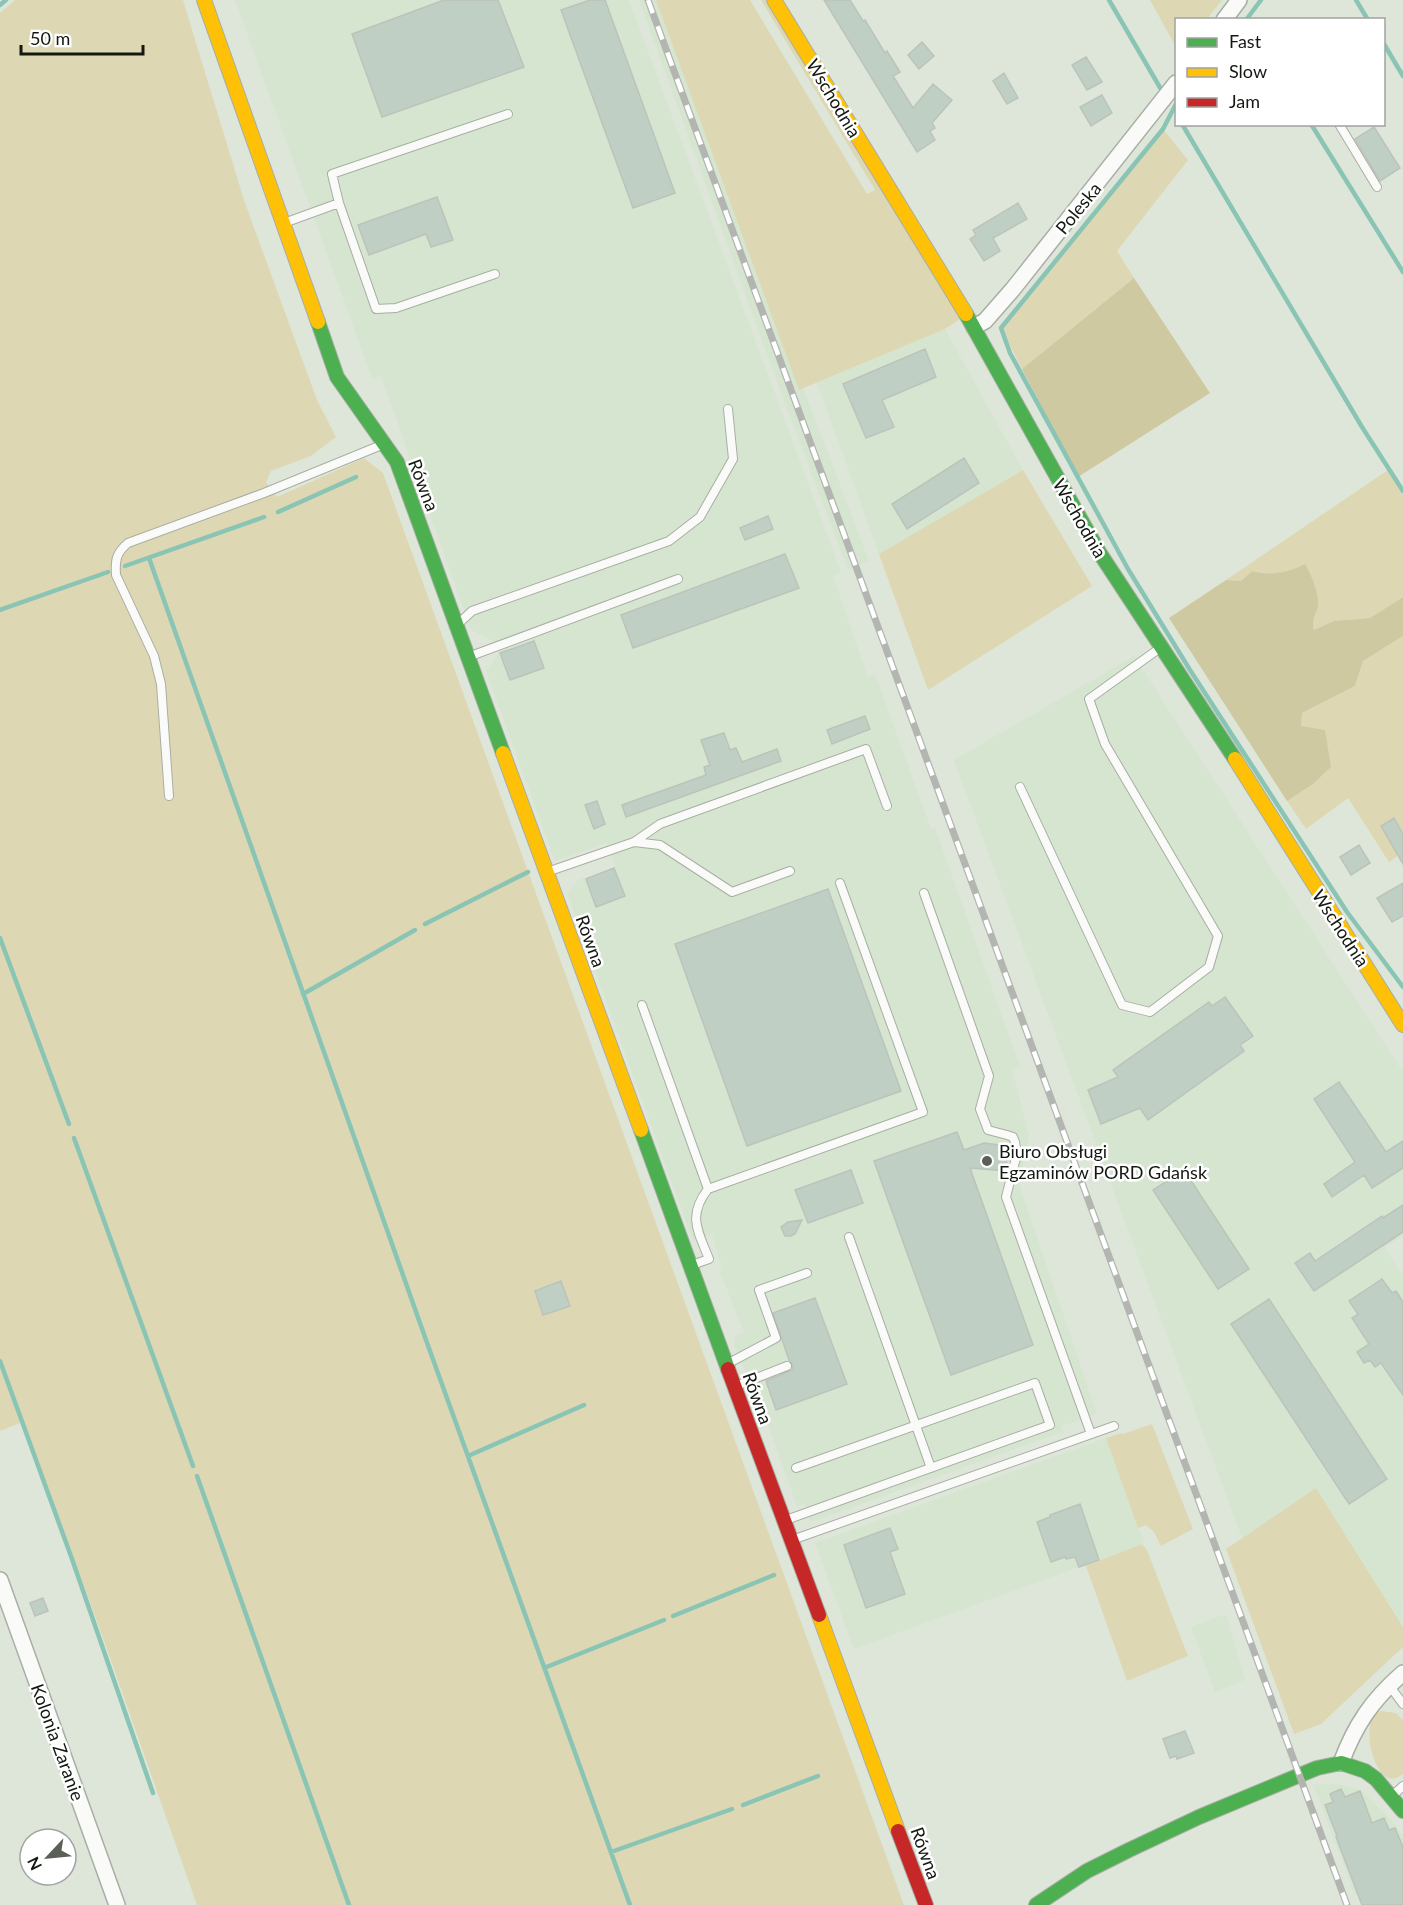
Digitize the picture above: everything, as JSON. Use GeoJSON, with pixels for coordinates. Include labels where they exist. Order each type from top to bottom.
{"type":"FeatureCollection","features":[{"type":"Feature","properties":{"kind":"street","name":"Równa"},"geometry":{"type":"LineString","coordinates":[[204,0],[337,377],[397,462],[926,1905]]}},
{"type":"Feature","properties":{"kind":"street","name":"Wschodnia"},"geometry":{"type":"LineString","coordinates":[[774,0],[974,327],[1099,552],[1403,1025]]}},
{"type":"Feature","properties":{"kind":"street"},"geometry":{"type":"LineString","coordinates":[[1226,18],[1239,0]]}},
{"type":"Feature","properties":{"kind":"street","name":"Poleska"},"geometry":{"type":"LineString","coordinates":[[974,327],[985,321],[1012,289],[1175,84]]}},
{"type":"Feature","properties":{"kind":"street","name":"Kolonia Zaranie"},"geometry":{"type":"LineString","coordinates":[[0,1580],[117,1905]]}},
{"type":"Feature","properties":{"kind":"street"},"geometry":{"type":"LineString","coordinates":[[1341,1763],[1352,1735],[1365,1713],[1389,1685],[1403,1673]]}},
{"type":"Feature","properties":{"kind":"street"},"geometry":{"type":"LineString","coordinates":[[1036,1905],[1087,1871],[1199,1817],[1317,1768],[1341,1763],[1365,1771],[1376,1779],[1403,1811]]}},
{"type":"Feature","properties":{"kind":"lane"},"geometry":{"type":"LineString","coordinates":[[495,274],[396,308],[376,309],[339,203],[332,174],[508,114]]}},
{"type":"Feature","properties":{"kind":"lane"},"geometry":{"type":"LineString","coordinates":[[1340,126],[1377,187]]}},
{"type":"Feature","properties":{"kind":"lane"},"geometry":{"type":"LineString","coordinates":[[283,223],[339,203]]}},
{"type":"Feature","properties":{"kind":"lane"},"geometry":{"type":"LineString","coordinates":[[457,625],[472,610],[669,541],[700,517],[734,459],[728,410]]}},
{"type":"Feature","properties":{"kind":"lane"},"geometry":{"type":"LineString","coordinates":[[170,796],[161,684],[154,656],[116,575],[119,550],[128,543],[264,493],[384,444]]}},
{"type":"Feature","properties":{"kind":"lane"},"geometry":{"type":"LineString","coordinates":[[468,657],[678,579]]}},
{"type":"Feature","properties":{"kind":"lane"},"geometry":{"type":"LineString","coordinates":[[1020,787],[1122,1005],[1150,1012],[1209,967],[1218,936],[1105,744],[1089,699],[1161,648]]}},
{"type":"Feature","properties":{"kind":"lane"},"geometry":{"type":"LineString","coordinates":[[547,872],[634,842],[660,824],[866,749],[887,806]]}},
{"type":"Feature","properties":{"kind":"lane"},"geometry":{"type":"LineString","coordinates":[[634,842],[660,845],[732,892],[790,871]]}},
{"type":"Feature","properties":{"kind":"lane"},"geometry":{"type":"LineString","coordinates":[[691,1266],[709,1259],[697,1226],[696,1212],[699,1200],[708,1189],[923,1112],[840,883]]}},
{"type":"Feature","properties":{"kind":"lane"},"geometry":{"type":"LineString","coordinates":[[924,893],[989,1076],[980,1109],[988,1130],[1012,1137],[1016,1142],[1017,1154],[1006,1197],[1091,1434]]}},
{"type":"Feature","properties":{"kind":"lane"},"geometry":{"type":"LineString","coordinates":[[642,1005],[708,1189]]}},
{"type":"Feature","properties":{"kind":"lane"},"geometry":{"type":"LineString","coordinates":[[849,1237],[931,1468]]}},
{"type":"Feature","properties":{"kind":"lane"},"geometry":{"type":"LineString","coordinates":[[726,1364],[776,1338],[759,1290],[807,1273]]}},
{"type":"Feature","properties":{"kind":"lane"},"geometry":{"type":"LineString","coordinates":[[735,1386],[788,1366]]}},
{"type":"Feature","properties":{"kind":"lane"},"geometry":{"type":"LineString","coordinates":[[783,1520],[1050,1425],[1035,1383],[796,1468]]}},
{"type":"Feature","properties":{"kind":"lane"},"geometry":{"type":"LineString","coordinates":[[791,1540],[1114,1426]]}},
{"type":"Feature","properties":{"kind":"lane"},"geometry":{"type":"LineString","coordinates":[[1389,1685],[1403,1704]]}},
{"type":"Feature","properties":{"kind":"lane"},"geometry":{"type":"LineString","coordinates":[[1392,1796],[1403,1786]]}},
{"type":"Feature","properties":{"kind":"shaded area"},"geometry":{"type":"Polygon","coordinates":[[[15,0],[183,0],[244,200],[317,400],[336,437],[311,456],[271,471],[266,482],[277,497],[364,458],[383,473],[904,1905],[197,1905],[0,1357],[0,13],[15,0]]]}},
{"type":"Feature","properties":{"kind":"shaded area"},"geometry":{"type":"Polygon","coordinates":[[[235,0],[629,0],[841,572],[833,576],[868,677],[875,674],[931,829],[935,828],[1020,1067],[1012,1070],[1029,1135],[1019,1184],[1097,1414],[1061,1426],[1063,1432],[811,1522],[805,1504],[797,1506],[767,1422],[734,1345],[735,1336],[744,1332],[719,1270],[722,1268],[712,1234],[693,1241],[567,893],[578,880],[615,867],[607,843],[555,861],[486,671],[498,655],[492,640],[471,630],[381,376],[372,378],[235,0]]]}},
{"type":"Feature","properties":{"kind":"shaded area"},"geometry":{"type":"Polygon","coordinates":[[[639,0],[656,0],[869,561],[848,570],[773,371],[639,0]]]}},
{"type":"Feature","properties":{"kind":"shaded area"},"geometry":{"type":"Polygon","coordinates":[[[656,0],[750,0],[867,194],[875,190],[761,0],[768,0],[960,319],[945,329],[799,390],[656,0]]]}},
{"type":"Feature","properties":{"kind":"shaded area"},"geometry":{"type":"Polygon","coordinates":[[[1150,0],[1222,0],[1208,18],[1175,18],[1175,45],[1150,0]]]}},
{"type":"Feature","properties":{"kind":"shaded area"},"geometry":{"type":"Polygon","coordinates":[[[1163,129],[1188,160],[1117,251],[1134,278],[1022,369],[1001,328],[1163,129]]]}},
{"type":"Feature","properties":{"kind":"shaded area"},"geometry":{"type":"Polygon","coordinates":[[[1134,278],[1210,393],[1078,477],[1022,369],[1134,278]]]}},
{"type":"Feature","properties":{"kind":"shaded area"},"geometry":{"type":"Polygon","coordinates":[[[945,329],[1023,470],[879,554],[817,383],[945,329]]]}},
{"type":"Feature","properties":{"kind":"shaded area"},"geometry":{"type":"Polygon","coordinates":[[[1023,470],[1092,586],[928,690],[879,554],[1023,470]]]}},
{"type":"Feature","properties":{"kind":"shaded area"},"geometry":{"type":"Polygon","coordinates":[[[1388,470],[1403,495],[1403,597],[1370,618],[1334,621],[1314,630],[1312,623],[1318,602],[1290,572],[1271,574],[1252,571],[1241,581],[1226,580],[1388,470]]]}},
{"type":"Feature","properties":{"kind":"shaded area"},"geometry":{"type":"Polygon","coordinates":[[[1305,564],[1317,596],[1314,630],[1334,621],[1370,618],[1403,597],[1403,636],[1363,661],[1355,686],[1302,713],[1301,726],[1325,730],[1331,767],[1313,784],[1287,801],[1169,618],[1226,580],[1241,581],[1252,571],[1279,573],[1305,564]]]}},
{"type":"Feature","properties":{"kind":"shaded area"},"geometry":{"type":"Polygon","coordinates":[[[1403,636],[1403,852],[1389,862],[1348,798],[1306,829],[1287,801],[1313,784],[1331,767],[1301,726],[1302,713],[1355,686],[1363,661],[1403,636]]]}},
{"type":"Feature","properties":{"kind":"shaded area"},"geometry":{"type":"Polygon","coordinates":[[[1134,656],[1403,1072],[1403,1236],[1385,1247],[1403,1276],[1402,1625],[1316,1488],[1242,1538],[954,760],[1134,656]]]}},
{"type":"Feature","properties":{"kind":"shaded area"},"geometry":{"type":"Polygon","coordinates":[[[0,1365],[20,1423],[0,1431],[0,1365]]]}},
{"type":"Feature","properties":{"kind":"shaded area"},"geometry":{"type":"Polygon","coordinates":[[[1152,1424],[1193,1529],[1161,1546],[1154,1532],[1146,1525],[1138,1528],[1106,1438],[1152,1424]]]}},
{"type":"Feature","properties":{"kind":"shaded area"},"geometry":{"type":"Polygon","coordinates":[[[1106,1438],[1144,1543],[854,1649],[815,1543],[1106,1438]]]}},
{"type":"Feature","properties":{"kind":"shaded area"},"geometry":{"type":"Polygon","coordinates":[[[1316,1488],[1403,1627],[1403,1647],[1321,1724],[1294,1734],[1226,1549],[1316,1488]]]}},
{"type":"Feature","properties":{"kind":"shaded area"},"geometry":{"type":"Polygon","coordinates":[[[1142,1544],[1147,1550],[1188,1656],[1127,1681],[1086,1566],[1142,1544]]]}},
{"type":"Feature","properties":{"kind":"shaded area"},"geometry":{"type":"Polygon","coordinates":[[[1226,1614],[1245,1680],[1215,1692],[1191,1627],[1226,1614]]]}},
{"type":"Feature","properties":{"kind":"shaded area"},"geometry":{"type":"Polygon","coordinates":[[[1380,1711],[1396,1713],[1403,1720],[1403,1774],[1395,1778],[1389,1778],[1383,1774],[1377,1766],[1370,1745],[1370,1724],[1380,1711]]]}},
{"type":"Feature","properties":{"kind":"shaded area"},"geometry":{"type":"Polygon","coordinates":[[[1313,1784],[1344,1785],[1362,1791],[1393,1822],[1403,1836],[1403,1876],[1355,1895],[1313,1784]]]}},
{"type":"Feature","properties":{"kind":"building"},"geometry":{"type":"Polygon","coordinates":[[[444,0],[498,0],[524,67],[382,117],[352,34],[444,0]]]}},
{"type":"Feature","properties":{"kind":"building"},"geometry":{"type":"Polygon","coordinates":[[[590,0],[605,0],[675,193],[633,208],[561,10],[590,0]]]}},
{"type":"Feature","properties":{"kind":"building"},"geometry":{"type":"Polygon","coordinates":[[[824,0],[850,0],[900,72],[893,76],[913,108],[933,84],[952,100],[932,123],[935,128],[930,131],[935,140],[917,152],[824,0]]]}},
{"type":"Feature","properties":{"kind":"building"},"geometry":{"type":"Polygon","coordinates":[[[922,42],[934,56],[919,69],[908,55],[922,42]]]}},
{"type":"Feature","properties":{"kind":"building"},"geometry":{"type":"Polygon","coordinates":[[[1086,57],[1102,82],[1087,90],[1072,65],[1086,57]]]}},
{"type":"Feature","properties":{"kind":"building"},"geometry":{"type":"Polygon","coordinates":[[[1004,73],[1018,98],[1007,104],[993,81],[1004,73]]]}},
{"type":"Feature","properties":{"kind":"building"},"geometry":{"type":"Polygon","coordinates":[[[1102,95],[1112,113],[1091,126],[1080,107],[1102,95]]]}},
{"type":"Feature","properties":{"kind":"building"},"geometry":{"type":"Polygon","coordinates":[[[1374,127],[1400,168],[1380,181],[1355,139],[1374,127]]]}},
{"type":"Feature","properties":{"kind":"building"},"geometry":{"type":"Polygon","coordinates":[[[437,197],[453,240],[431,247],[426,234],[369,255],[358,225],[437,197]]]}},
{"type":"Feature","properties":{"kind":"building"},"geometry":{"type":"Polygon","coordinates":[[[1018,203],[1027,219],[993,238],[1000,251],[984,261],[970,239],[976,235],[973,230],[1018,203]]]}},
{"type":"Feature","properties":{"kind":"building"},"geometry":{"type":"Polygon","coordinates":[[[925,349],[936,377],[882,400],[894,427],[866,438],[843,384],[925,349]]]}},
{"type":"Feature","properties":{"kind":"building"},"geometry":{"type":"Polygon","coordinates":[[[964,458],[979,483],[907,529],[892,504],[964,458]]]}},
{"type":"Feature","properties":{"kind":"building"},"geometry":{"type":"Polygon","coordinates":[[[768,516],[773,529],[745,540],[740,528],[768,516]]]}},
{"type":"Feature","properties":{"kind":"building"},"geometry":{"type":"Polygon","coordinates":[[[785,554],[799,588],[633,648],[621,615],[785,554]]]}},
{"type":"Feature","properties":{"kind":"building"},"geometry":{"type":"Polygon","coordinates":[[[534,641],[544,668],[510,680],[500,653],[534,641]]]}},
{"type":"Feature","properties":{"kind":"building"},"geometry":{"type":"Polygon","coordinates":[[[865,716],[870,729],[832,744],[827,730],[865,716]]]}},
{"type":"Feature","properties":{"kind":"building"},"geometry":{"type":"Polygon","coordinates":[[[724,733],[730,750],[736,748],[742,762],[777,749],[781,761],[626,817],[622,805],[706,775],[704,767],[710,765],[701,740],[724,733]]]}},
{"type":"Feature","properties":{"kind":"building"},"geometry":{"type":"Polygon","coordinates":[[[597,801],[605,824],[594,829],[585,805],[597,801]]]}},
{"type":"Feature","properties":{"kind":"building"},"geometry":{"type":"Polygon","coordinates":[[[1394,818],[1403,834],[1403,864],[1381,826],[1394,818]]]}},
{"type":"Feature","properties":{"kind":"building"},"geometry":{"type":"Polygon","coordinates":[[[1359,845],[1370,863],[1351,875],[1340,857],[1359,845]]]}},
{"type":"Feature","properties":{"kind":"building"},"geometry":{"type":"Polygon","coordinates":[[[614,868],[625,896],[596,907],[586,879],[614,868]]]}},
{"type":"Feature","properties":{"kind":"building"},"geometry":{"type":"Polygon","coordinates":[[[1403,883],[1403,916],[1392,922],[1377,898],[1403,883]]]}},
{"type":"Feature","properties":{"kind":"building"},"geometry":{"type":"Polygon","coordinates":[[[828,889],[901,1091],[747,1146],[675,944],[828,889]]]}},
{"type":"Feature","properties":{"kind":"building"},"geometry":{"type":"Polygon","coordinates":[[[1225,997],[1253,1036],[1240,1045],[1244,1051],[1148,1120],[1140,1108],[1101,1124],[1088,1090],[1118,1077],[1113,1070],[1209,1002],[1212,1006],[1225,997]]]}},
{"type":"Feature","properties":{"kind":"building"},"geometry":{"type":"Polygon","coordinates":[[[1339,1082],[1386,1152],[1403,1141],[1403,1168],[1372,1188],[1364,1175],[1332,1197],[1324,1184],[1355,1162],[1314,1099],[1339,1082]]]}},
{"type":"Feature","properties":{"kind":"building"},"geometry":{"type":"Polygon","coordinates":[[[957,1132],[964,1150],[984,1143],[1008,1146],[1006,1171],[970,1168],[1033,1345],[951,1375],[874,1161],[957,1132]]]}},
{"type":"Feature","properties":{"kind":"building"},"geometry":{"type":"Polygon","coordinates":[[[851,1170],[863,1203],[808,1223],[795,1190],[851,1170]]]}},
{"type":"Feature","properties":{"kind":"building"},"geometry":{"type":"Polygon","coordinates":[[[1184,1170],[1249,1269],[1218,1289],[1153,1190],[1184,1170]]]}},
{"type":"Feature","properties":{"kind":"building"},"geometry":{"type":"Polygon","coordinates":[[[1403,1205],[1403,1232],[1314,1291],[1295,1263],[1310,1253],[1315,1261],[1382,1216],[1383,1218],[1403,1205]]]}},
{"type":"Feature","properties":{"kind":"building"},"geometry":{"type":"Polygon","coordinates":[[[802,1220],[795,1234],[785,1236],[781,1227],[788,1222],[802,1220]]]}},
{"type":"Feature","properties":{"kind":"building"},"geometry":{"type":"Polygon","coordinates":[[[1382,1279],[1392,1293],[1396,1291],[1403,1302],[1403,1395],[1381,1363],[1375,1367],[1370,1360],[1364,1363],[1357,1352],[1369,1344],[1352,1318],[1358,1314],[1349,1301],[1382,1279]]]}},
{"type":"Feature","properties":{"kind":"building"},"geometry":{"type":"Polygon","coordinates":[[[561,1281],[570,1306],[543,1315],[535,1291],[561,1281]]]}},
{"type":"Feature","properties":{"kind":"building"},"geometry":{"type":"Polygon","coordinates":[[[815,1298],[847,1384],[776,1410],[766,1381],[792,1370],[793,1366],[773,1313],[815,1298]]]}},
{"type":"Feature","properties":{"kind":"building"},"geometry":{"type":"Polygon","coordinates":[[[1269,1299],[1387,1479],[1349,1504],[1231,1324],[1269,1299]]]}},
{"type":"Feature","properties":{"kind":"building"},"geometry":{"type":"Polygon","coordinates":[[[1080,1504],[1099,1560],[1079,1567],[1075,1557],[1066,1559],[1065,1557],[1051,1562],[1037,1522],[1080,1504]]]}},
{"type":"Feature","properties":{"kind":"building"},"geometry":{"type":"Polygon","coordinates":[[[890,1528],[898,1549],[890,1552],[905,1594],[866,1608],[844,1545],[890,1528]]]}},
{"type":"Feature","properties":{"kind":"building"},"geometry":{"type":"Polygon","coordinates":[[[43,1598],[48,1611],[35,1616],[30,1603],[43,1598]]]}},
{"type":"Feature","properties":{"kind":"building"},"geometry":{"type":"Polygon","coordinates":[[[1185,1731],[1194,1753],[1177,1759],[1176,1756],[1170,1758],[1163,1739],[1185,1731]]]}},
{"type":"Feature","properties":{"kind":"building"},"geometry":{"type":"Polygon","coordinates":[[[1341,1789],[1345,1797],[1360,1791],[1372,1823],[1384,1818],[1389,1830],[1395,1828],[1403,1847],[1403,1905],[1362,1905],[1325,1805],[1333,1802],[1330,1794],[1341,1789]]]}},
{"type":"Feature","properties":{"kind":"waterway"},"geometry":{"type":"LineString","coordinates":[[0,5],[6,0]]}},
{"type":"Feature","properties":{"kind":"waterway"},"geometry":{"type":"LineString","coordinates":[[1109,0],[1162,91]]}},
{"type":"Feature","properties":{"kind":"waterway"},"geometry":{"type":"LineString","coordinates":[[1248,18],[1261,0]]}},
{"type":"Feature","properties":{"kind":"waterway"},"geometry":{"type":"LineString","coordinates":[[1356,0],[1367,18]]}},
{"type":"Feature","properties":{"kind":"waterway"},"geometry":{"type":"LineString","coordinates":[[1385,46],[1403,76]]}},
{"type":"Feature","properties":{"kind":"waterway"},"geometry":{"type":"LineString","coordinates":[[1175,106],[1163,129],[1001,328],[1010,353],[1128,569],[1190,670],[1347,912],[1403,987]]}},
{"type":"Feature","properties":{"kind":"waterway"},"geometry":{"type":"LineString","coordinates":[[1183,126],[1362,427],[1403,491]]}},
{"type":"Feature","properties":{"kind":"waterway"},"geometry":{"type":"LineString","coordinates":[[1312,126],[1403,272]]}},
{"type":"Feature","properties":{"kind":"waterway"},"geometry":{"type":"LineString","coordinates":[[278,512],[356,477]]}},
{"type":"Feature","properties":{"kind":"waterway"},"geometry":{"type":"LineString","coordinates":[[125,566],[264,517]]}},
{"type":"Feature","properties":{"kind":"waterway"},"geometry":{"type":"LineString","coordinates":[[149,558],[426,1340],[630,1905]]}},
{"type":"Feature","properties":{"kind":"waterway"},"geometry":{"type":"LineString","coordinates":[[0,610],[108,572]]}},
{"type":"Feature","properties":{"kind":"waterway"},"geometry":{"type":"LineString","coordinates":[[425,924],[528,872]]}},
{"type":"Feature","properties":{"kind":"waterway"},"geometry":{"type":"LineString","coordinates":[[303,994],[415,930]]}},
{"type":"Feature","properties":{"kind":"waterway"},"geometry":{"type":"LineString","coordinates":[[0,938],[69,1124]]}},
{"type":"Feature","properties":{"kind":"waterway"},"geometry":{"type":"LineString","coordinates":[[74,1138],[193,1466]]}},
{"type":"Feature","properties":{"kind":"waterway"},"geometry":{"type":"LineString","coordinates":[[0,1361],[153,1793]]}},
{"type":"Feature","properties":{"kind":"waterway"},"geometry":{"type":"LineString","coordinates":[[468,1456],[584,1405]]}},
{"type":"Feature","properties":{"kind":"waterway"},"geometry":{"type":"LineString","coordinates":[[197,1476],[349,1905]]}},
{"type":"Feature","properties":{"kind":"waterway"},"geometry":{"type":"LineString","coordinates":[[673,1616],[774,1575]]}},
{"type":"Feature","properties":{"kind":"waterway"},"geometry":{"type":"LineString","coordinates":[[544,1668],[664,1620]]}},
{"type":"Feature","properties":{"kind":"waterway"},"geometry":{"type":"LineString","coordinates":[[743,1805],[818,1776]]}},
{"type":"Feature","properties":{"kind":"waterway"},"geometry":{"type":"LineString","coordinates":[[611,1852],[732,1809]]}},
{"type":"Feature","properties":{"kind":"railway"},"geometry":{"type":"LineString","coordinates":[[648,0],[1347,1905]]}},
{"type":"Feature","properties":{"kind":"traffic: fast"},"geometry":{"type":"LineString","coordinates":[[966,314],[1099,552],[1235,759]]}},
{"type":"Feature","properties":{"kind":"traffic: fast"},"geometry":{"type":"LineString","coordinates":[[318,322],[337,377],[397,462],[503,753]]}},
{"type":"Feature","properties":{"kind":"traffic: fast"},"geometry":{"type":"LineString","coordinates":[[641,1130],[728,1369]]}},
{"type":"Feature","properties":{"kind":"traffic: fast"},"geometry":{"type":"LineString","coordinates":[[1036,1905],[1087,1871],[1129,1850],[1199,1817],[1317,1768],[1341,1763],[1365,1771],[1376,1779],[1403,1811]]}},
{"type":"Feature","properties":{"kind":"traffic: slow"},"geometry":{"type":"LineString","coordinates":[[204,0],[318,322]]}},
{"type":"Feature","properties":{"kind":"traffic: slow"},"geometry":{"type":"LineString","coordinates":[[774,0],[966,314]]}},
{"type":"Feature","properties":{"kind":"traffic: slow"},"geometry":{"type":"LineString","coordinates":[[503,753],[641,1130]]}},
{"type":"Feature","properties":{"kind":"traffic: slow"},"geometry":{"type":"LineString","coordinates":[[1235,759],[1403,1025]]}},
{"type":"Feature","properties":{"kind":"traffic: slow"},"geometry":{"type":"LineString","coordinates":[[819,1615],[898,1831]]}},
{"type":"Feature","properties":{"kind":"traffic: jam"},"geometry":{"type":"LineString","coordinates":[[728,1369],[819,1615]]}},
{"type":"Feature","properties":{"kind":"traffic: jam"},"geometry":{"type":"LineString","coordinates":[[898,1831],[926,1905]]}},
{"type":"Feature","properties":{"kind":"place","name":"Biuro Obsługi Egzaminów PORD Gdańsk"},"geometry":{"type":"Point","coordinates":[987,1161]}}]}
